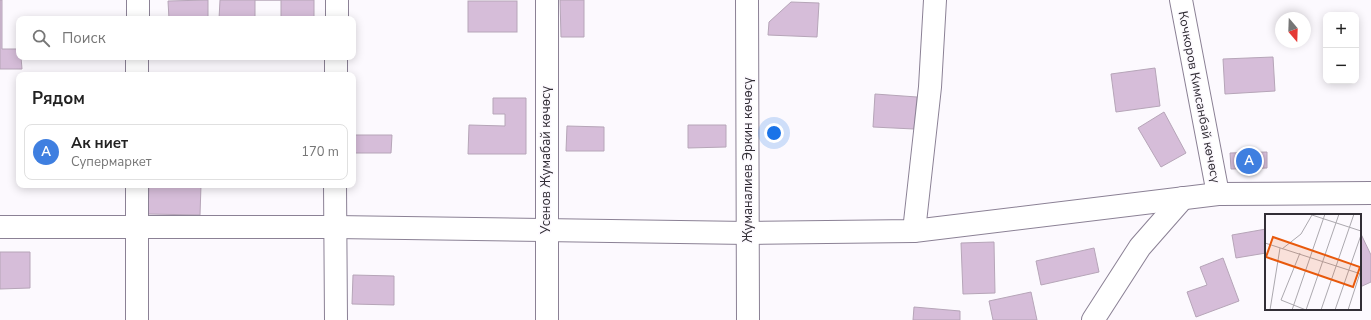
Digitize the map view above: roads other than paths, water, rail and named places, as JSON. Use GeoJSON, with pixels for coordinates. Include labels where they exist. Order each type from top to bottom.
{"type":"FeatureCollection","features":[{"type":"Feature","properties":{"kind":"street"},"geometry":{"type":"LineString","coordinates":[[138,0],[138,16]]}},
{"type":"Feature","properties":{"kind":"street"},"geometry":{"type":"LineString","coordinates":[[337,0],[337,16]]}},
{"type":"Feature","properties":{"kind":"street","name":"Усенов Жумабай көчөсү"},"geometry":{"type":"LineString","coordinates":[[547,0],[547,320]]}},
{"type":"Feature","properties":{"kind":"street","name":"Жуманалиев Эркин көчөсү"},"geometry":{"type":"LineString","coordinates":[[747,0],[748,320]]}},
{"type":"Feature","properties":{"kind":"street"},"geometry":{"type":"LineString","coordinates":[[914,231],[930,87],[935,0]]}},
{"type":"Feature","properties":{"kind":"street","name":"Кочкоров Кимсанбай көчөсү"},"geometry":{"type":"LineString","coordinates":[[1181,0],[1218,194]]}},
{"type":"Feature","properties":{"kind":"street"},"geometry":{"type":"LineString","coordinates":[[137,60],[137,72]]}},
{"type":"Feature","properties":{"kind":"street"},"geometry":{"type":"LineString","coordinates":[[336,60],[336,72]]}},
{"type":"Feature","properties":{"kind":"street"},"geometry":{"type":"LineString","coordinates":[[137,188],[137,320]]}},
{"type":"Feature","properties":{"kind":"street"},"geometry":{"type":"LineString","coordinates":[[335,188],[336,320]]}},
{"type":"Feature","properties":{"kind":"street"},"geometry":{"type":"LineString","coordinates":[[0,227],[335,228],[748,233],[914,231],[1218,194],[1371,193]]}},
{"type":"Feature","properties":{"kind":"street"},"geometry":{"type":"LineString","coordinates":[[1093,320],[1140,247],[1183,198]]}},
{"type":"Feature","properties":{"kind":"place","name":"Ак ниет"},"geometry":{"type":"Point","coordinates":[1249,161]}}]}
